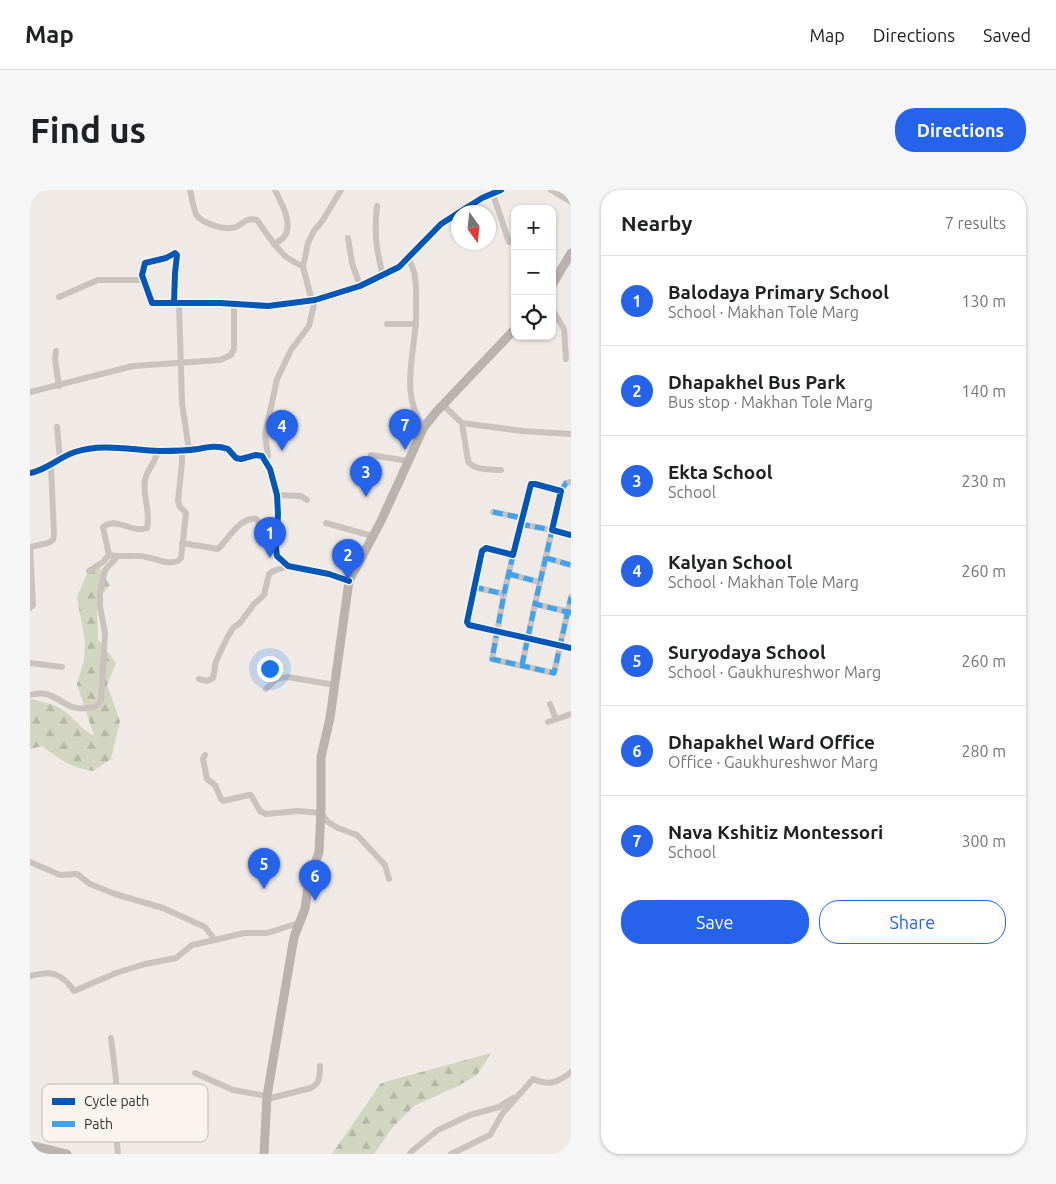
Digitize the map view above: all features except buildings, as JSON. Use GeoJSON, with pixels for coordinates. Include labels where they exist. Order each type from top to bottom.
{"type":"FeatureCollection","features":[{"type":"Feature","properties":{"kind":"main road"},"geometry":{"type":"LineString","coordinates":[[556,278],[571,253]]}},
{"type":"Feature","properties":{"kind":"main road"},"geometry":{"type":"LineString","coordinates":[[264,1154],[267,1097],[294,937],[305,909],[309,881],[319,852],[321,757],[335,685],[349,581],[424,427],[511,333]]}},
{"type":"Feature","properties":{"kind":"main road"},"geometry":{"type":"LineString","coordinates":[[30,1145],[67,1154]]}},
{"type":"Feature","properties":{"kind":"street"},"geometry":{"type":"LineString","coordinates":[[190,190],[196,215],[200,219],[216,226],[230,228],[249,219],[258,220],[274,244],[286,257],[303,267]]}},
{"type":"Feature","properties":{"kind":"street"},"geometry":{"type":"LineString","coordinates":[[274,244],[283,238],[288,227],[282,205],[275,190]]}},
{"type":"Feature","properties":{"kind":"street"},"geometry":{"type":"LineString","coordinates":[[265,460],[268,456],[265,435],[277,379],[291,350],[309,326],[314,301],[303,267],[306,250],[311,237],[340,190]]}},
{"type":"Feature","properties":{"kind":"street"},"geometry":{"type":"LineString","coordinates":[[109,555],[117,557],[132,555],[148,557],[168,564],[181,558],[186,514],[178,501],[182,463],[186,450],[182,403],[182,362],[177,303],[175,273],[178,255],[175,253],[166,258],[145,263],[142,275],[152,303],[177,303],[234,304],[268,306],[314,301],[360,286],[399,267],[442,224],[492,192],[501,190]]}},
{"type":"Feature","properties":{"kind":"street"},"geometry":{"type":"LineString","coordinates":[[551,190],[571,202]]}},
{"type":"Feature","properties":{"kind":"street"},"geometry":{"type":"LineString","coordinates":[[492,192],[509,242]]}},
{"type":"Feature","properties":{"kind":"street"},"geometry":{"type":"LineString","coordinates":[[378,206],[374,231],[383,276]]}},
{"type":"Feature","properties":{"kind":"street"},"geometry":{"type":"LineString","coordinates":[[348,238],[352,263],[360,286]]}},
{"type":"Feature","properties":{"kind":"street"},"geometry":{"type":"LineString","coordinates":[[408,259],[416,273],[416,324],[411,365],[411,396],[414,410],[424,427]]}},
{"type":"Feature","properties":{"kind":"street"},"geometry":{"type":"LineString","coordinates":[[59,296],[98,280],[143,280]]}},
{"type":"Feature","properties":{"kind":"street"},"geometry":{"type":"LineString","coordinates":[[30,392],[133,366],[220,360],[230,356],[234,349],[235,341],[234,304]]}},
{"type":"Feature","properties":{"kind":"street"},"geometry":{"type":"LineString","coordinates":[[556,316],[564,329],[566,359]]}},
{"type":"Feature","properties":{"kind":"street"},"geometry":{"type":"LineString","coordinates":[[387,324],[416,324]]}},
{"type":"Feature","properties":{"kind":"street"},"geometry":{"type":"LineString","coordinates":[[56,351],[55,360],[59,386]]}},
{"type":"Feature","properties":{"kind":"street"},"geometry":{"type":"LineString","coordinates":[[443,405],[462,423],[522,431],[571,434]]}},
{"type":"Feature","properties":{"kind":"street"},"geometry":{"type":"LineString","coordinates":[[462,423],[468,461],[471,465],[500,470]]}},
{"type":"Feature","properties":{"kind":"street"},"geometry":{"type":"LineString","coordinates":[[57,427],[60,459]]}},
{"type":"Feature","properties":{"kind":"street"},"geometry":{"type":"LineString","coordinates":[[30,473],[51,466],[74,452],[90,449],[112,448],[158,451],[186,450],[210,446],[228,448],[236,458],[262,456],[270,468],[277,496],[277,556]]}},
{"type":"Feature","properties":{"kind":"street"},"geometry":{"type":"LineString","coordinates":[[109,555],[103,527],[115,523],[139,529],[147,528],[149,511],[145,492],[145,480],[158,451]]}},
{"type":"Feature","properties":{"kind":"street"},"geometry":{"type":"LineString","coordinates":[[371,455],[408,461]]}},
{"type":"Feature","properties":{"kind":"street"},"geometry":{"type":"LineString","coordinates":[[30,608],[33,605],[30,546],[48,543],[53,540],[51,466]]}},
{"type":"Feature","properties":{"kind":"street"},"geometry":{"type":"LineString","coordinates":[[522,665],[539,582],[562,490],[566,483],[571,482]]}},
{"type":"Feature","properties":{"kind":"street"},"geometry":{"type":"LineString","coordinates":[[562,490],[531,484],[504,594],[492,659],[554,673],[571,597]]}},
{"type":"Feature","properties":{"kind":"street"},"geometry":{"type":"LineString","coordinates":[[277,496],[301,496],[307,500]]}},
{"type":"Feature","properties":{"kind":"street"},"geometry":{"type":"LineString","coordinates":[[493,512],[571,535]]}},
{"type":"Feature","properties":{"kind":"street"},"geometry":{"type":"LineString","coordinates":[[182,543],[218,549],[230,534],[246,520],[256,519],[262,526],[272,550],[288,566],[330,574],[349,581]]}},
{"type":"Feature","properties":{"kind":"street"},"geometry":{"type":"LineString","coordinates":[[326,523],[372,536]]}},
{"type":"Feature","properties":{"kind":"street"},"geometry":{"type":"LineString","coordinates":[[513,555],[484,549],[474,587],[468,624],[571,648]]}},
{"type":"Feature","properties":{"kind":"street"},"geometry":{"type":"LineString","coordinates":[[89,570],[103,562],[109,555]]}},
{"type":"Feature","properties":{"kind":"street"},"geometry":{"type":"LineString","coordinates":[[30,695],[46,694],[68,706],[79,709],[94,708],[98,705],[101,700],[105,649],[100,592],[105,570],[117,557]]}},
{"type":"Feature","properties":{"kind":"street"},"geometry":{"type":"LineString","coordinates":[[546,558],[571,565]]}},
{"type":"Feature","properties":{"kind":"street"},"geometry":{"type":"LineString","coordinates":[[199,679],[208,681],[213,678],[216,661],[227,638],[233,628],[240,623],[264,594],[270,572],[288,566]]}},
{"type":"Feature","properties":{"kind":"street"},"geometry":{"type":"LineString","coordinates":[[509,574],[539,582]]}},
{"type":"Feature","properties":{"kind":"street"},"geometry":{"type":"LineString","coordinates":[[474,587],[504,594]]}},
{"type":"Feature","properties":{"kind":"street"},"geometry":{"type":"LineString","coordinates":[[535,604],[569,612]]}},
{"type":"Feature","properties":{"kind":"street"},"geometry":{"type":"LineString","coordinates":[[30,663],[62,667]]}},
{"type":"Feature","properties":{"kind":"street"},"geometry":{"type":"LineString","coordinates":[[266,689],[280,678],[288,677],[335,685]]}},
{"type":"Feature","properties":{"kind":"street"},"geometry":{"type":"LineString","coordinates":[[550,704],[556,719]]}},
{"type":"Feature","properties":{"kind":"street"},"geometry":{"type":"LineString","coordinates":[[548,722],[571,714]]}},
{"type":"Feature","properties":{"kind":"street"},"geometry":{"type":"LineString","coordinates":[[205,755],[203,759],[207,779],[215,785],[220,799],[223,801],[248,795],[254,800],[260,812],[266,814],[298,811],[321,813],[328,822],[357,835],[385,866],[389,879]]}},
{"type":"Feature","properties":{"kind":"street"},"geometry":{"type":"LineString","coordinates":[[30,862],[60,875],[77,874],[90,884],[115,894],[163,908],[205,927],[215,940]]}},
{"type":"Feature","properties":{"kind":"street"},"geometry":{"type":"LineString","coordinates":[[30,976],[43,972],[58,975],[65,978],[74,991],[116,973],[145,964],[176,958],[192,945],[244,933],[267,933],[299,923]]}},
{"type":"Feature","properties":{"kind":"street"},"geometry":{"type":"LineString","coordinates":[[111,1038],[116,1084]]}},
{"type":"Feature","properties":{"kind":"street"},"geometry":{"type":"LineString","coordinates":[[195,1073],[233,1090],[267,1097],[311,1088],[317,1084],[320,1078],[320,1066]]}},
{"type":"Feature","properties":{"kind":"street"},"geometry":{"type":"LineString","coordinates":[[451,1154],[490,1135],[502,1114],[533,1079],[548,1084],[563,1078],[571,1072]]}},
{"type":"Feature","properties":{"kind":"street"},"geometry":{"type":"LineString","coordinates":[[410,1154],[438,1130],[470,1115],[499,1107],[518,1095]]}},
{"type":"Feature","properties":{"kind":"green space"},"geometry":{"type":"Polygon","coordinates":[[[100,568],[110,585],[97,601],[98,639],[116,663],[107,685],[120,721],[111,759],[93,771],[66,762],[42,746],[30,749],[30,699],[59,707],[94,736],[77,684],[84,660],[85,641],[77,597],[87,574],[100,568]]]}},
{"type":"Feature","properties":{"kind":"green space"},"geometry":{"type":"Polygon","coordinates":[[[491,1053],[477,1075],[414,1106],[392,1128],[374,1154],[332,1154],[381,1083],[491,1053]]]}},
{"type":"Feature","properties":{"kind":"marked path"},"geometry":{"type":"LineString","coordinates":[[561,491],[566,483],[571,482]]}},
{"type":"Feature","properties":{"kind":"marked path"},"geometry":{"type":"LineString","coordinates":[[493,512],[522,518]]}},
{"type":"Feature","properties":{"kind":"marked path"},"geometry":{"type":"LineString","coordinates":[[520,524],[552,530],[535,604]]}},
{"type":"Feature","properties":{"kind":"marked path"},"geometry":{"type":"LineString","coordinates":[[513,555],[492,659],[554,673],[571,597]]}},
{"type":"Feature","properties":{"kind":"marked path"},"geometry":{"type":"LineString","coordinates":[[546,558],[571,565]]}},
{"type":"Feature","properties":{"kind":"marked path"},"geometry":{"type":"LineString","coordinates":[[509,574],[539,582]]}},
{"type":"Feature","properties":{"kind":"marked path"},"geometry":{"type":"LineString","coordinates":[[474,587],[504,594]]}},
{"type":"Feature","properties":{"kind":"marked path"},"geometry":{"type":"LineString","coordinates":[[522,665],[535,604],[571,613]]}},
{"type":"Feature","properties":{"kind":"cycle path"},"geometry":{"type":"LineString","coordinates":[[174,303],[175,273],[177,255],[175,253],[166,258],[145,263],[142,275],[152,303],[220,303],[268,306],[315,300],[360,286],[399,267],[441,224],[482,198],[501,190]]}},
{"type":"Feature","properties":{"kind":"cycle path"},"geometry":{"type":"LineString","coordinates":[[30,473],[42,469],[69,454],[96,448],[169,451],[216,447],[228,449],[236,458],[241,459],[256,455],[262,456],[270,469],[277,495],[277,556],[288,566],[329,574],[349,581]]}},
{"type":"Feature","properties":{"kind":"cycle path"},"geometry":{"type":"LineString","coordinates":[[571,535],[552,530],[561,491],[531,484],[513,555],[486,548],[482,551],[467,622],[469,625],[571,648]]}},
{"type":"Feature","properties":{"kind":"place","name":"Nava Kshitiz Montessori"},"geometry":{"type":"Point","coordinates":[405,450]}},
{"type":"Feature","properties":{"kind":"place","name":"Kalyan School"},"geometry":{"type":"Point","coordinates":[282,451]}},
{"type":"Feature","properties":{"kind":"place","name":"Ekta School"},"geometry":{"type":"Point","coordinates":[366,497]}},
{"type":"Feature","properties":{"kind":"place","name":"Balodaya Primary School"},"geometry":{"type":"Point","coordinates":[270,558]}},
{"type":"Feature","properties":{"kind":"place","name":"Dhapakhel Bus Park"},"geometry":{"type":"Point","coordinates":[348,580]}},
{"type":"Feature","properties":{"kind":"place","name":"Suryodaya School"},"geometry":{"type":"Point","coordinates":[264,889]}},
{"type":"Feature","properties":{"kind":"place","name":"Dhapakhel Ward Office"},"geometry":{"type":"Point","coordinates":[315,901]}}]}
